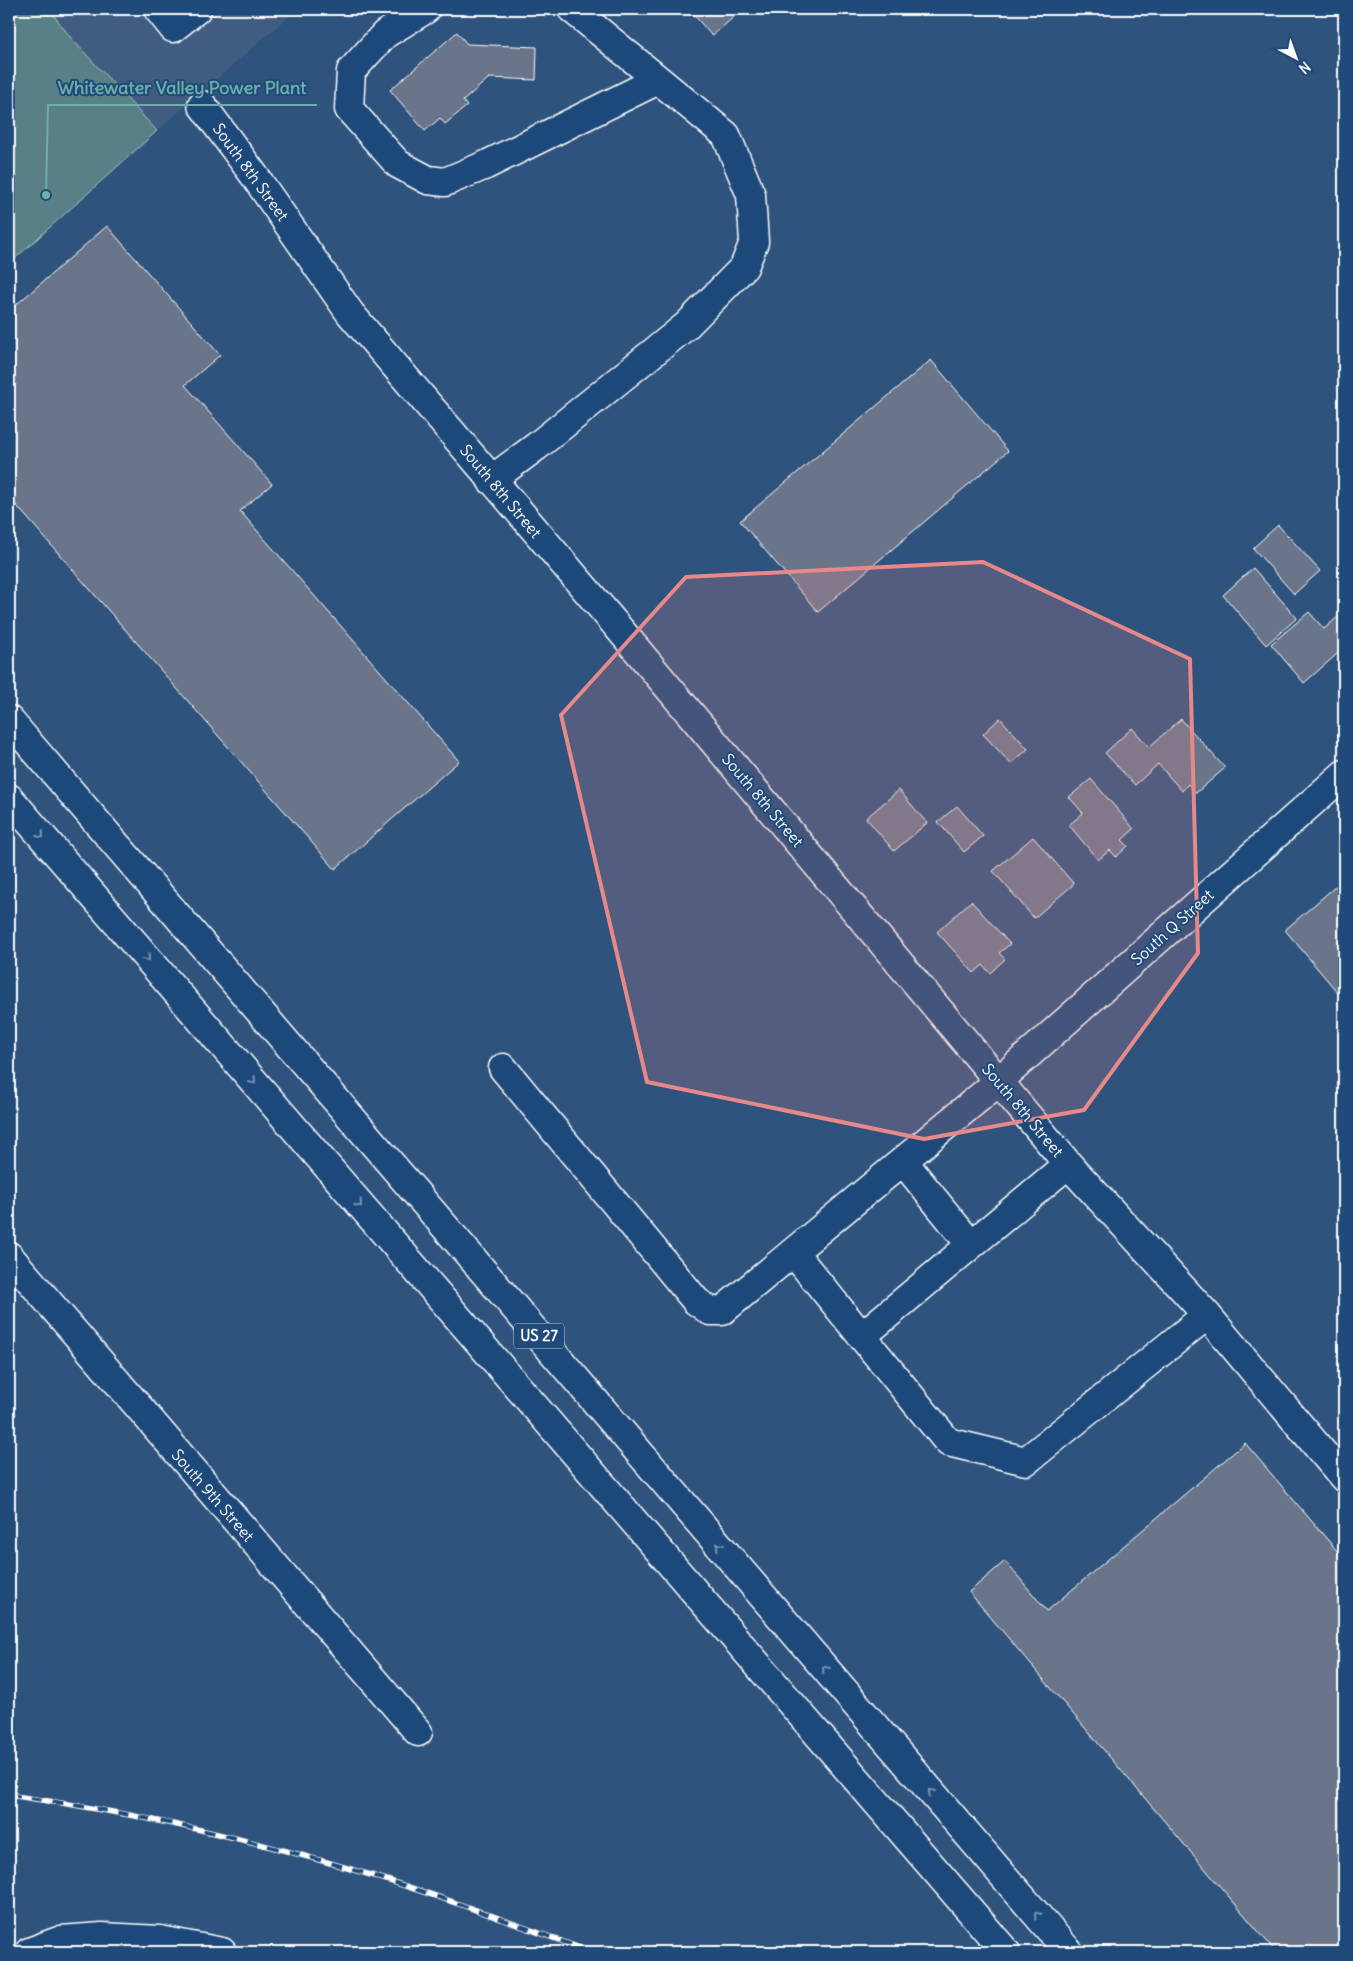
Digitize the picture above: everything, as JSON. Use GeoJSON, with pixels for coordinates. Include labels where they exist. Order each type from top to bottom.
{"type":"FeatureCollection","features":[{"type":"Feature","properties":{"kind":"main road"},"geometry":{"type":"LineString","coordinates":[[158,9],[173,28],[197,9]]}},
{"type":"Feature","properties":{"kind":"main road"},"geometry":{"type":"LineString","coordinates":[[426,9],[385,34],[351,71],[349,109],[398,164],[428,180],[446,182],[486,165],[658,80]]}},
{"type":"Feature","properties":{"kind":"main road"},"geometry":{"type":"LineString","coordinates":[[491,480],[537,446],[686,326],[744,268],[754,242],[751,194],[726,135],[572,9]]}},
{"type":"Feature","properties":{"kind":"main road","name":"South 8th Street"},"geometry":{"type":"LineString","coordinates":[[202,105],[254,175],[350,313],[617,626],[1068,1164],[1207,1315],[1344,1478]]}},
{"type":"Feature","properties":{"kind":"main road","name":"US 27"},"geometry":{"type":"LineString","coordinates":[[9,720],[1068,1952]]}},
{"type":"Feature","properties":{"kind":"main road","name":"South Q Street"},"geometry":{"type":"LineString","coordinates":[[503,1068],[696,1300],[710,1311],[722,1311],[999,1080],[1344,774]]}},
{"type":"Feature","properties":{"kind":"main road","name":"US 27"},"geometry":{"type":"LineString","coordinates":[[9,798],[1006,1952]]}},
{"type":"Feature","properties":{"kind":"main road"},"geometry":{"type":"LineString","coordinates":[[903,1161],[971,1245]]}},
{"type":"Feature","properties":{"kind":"main road"},"geometry":{"type":"LineString","coordinates":[[862,1336],[1068,1164]]}},
{"type":"Feature","properties":{"kind":"main road"},"geometry":{"type":"LineString","coordinates":[[793,1252],[948,1442],[1026,1461],[1207,1315]]}},
{"type":"Feature","properties":{"kind":"main road","name":"South 9th Street"},"geometry":{"type":"LineString","coordinates":[[9,1256],[418,1732]]}},
{"type":"Feature","properties":{"kind":"main road"},"geometry":{"type":"LineString","coordinates":[[29,1952],[62,1940],[102,1937],[160,1940],[222,1952]]}},
{"type":"Feature","properties":{"kind":"highlighted area"},"geometry":{"type":"Polygon","coordinates":[[[983,562],[1190,659],[1198,953],[1084,1110],[924,1139],[647,1082],[561,715],[686,577],[983,562]]]}},
{"type":"Feature","properties":{"kind":"shaded area"},"geometry":{"type":"Polygon","coordinates":[[[9,9],[297,9],[9,260],[9,9]]]}},
{"type":"Feature","properties":{"kind":"green space"},"geometry":{"type":"Polygon","coordinates":[[[9,9],[49,9],[71,38],[157,131],[9,264],[9,9]]]}},
{"type":"Feature","properties":{"kind":"building"},"geometry":{"type":"Polygon","coordinates":[[[689,9],[743,9],[712,36],[689,9]]]}},
{"type":"Feature","properties":{"kind":"building"},"geometry":{"type":"Polygon","coordinates":[[[457,32],[467,44],[537,47],[536,80],[489,78],[463,101],[467,106],[445,124],[440,118],[425,131],[390,90],[457,32]]]}},
{"type":"Feature","properties":{"kind":"building"},"geometry":{"type":"Polygon","coordinates":[[[107,226],[220,355],[185,385],[272,484],[240,511],[459,761],[335,869],[9,497],[9,311],[107,226]]]}},
{"type":"Feature","properties":{"kind":"building"},"geometry":{"type":"Polygon","coordinates":[[[931,360],[1008,451],[818,612],[740,521],[931,360]]]}},
{"type":"Feature","properties":{"kind":"building"},"geometry":{"type":"Polygon","coordinates":[[[1278,525],[1320,571],[1294,594],[1253,548],[1278,525]]]}},
{"type":"Feature","properties":{"kind":"building"},"geometry":{"type":"Polygon","coordinates":[[[1253,568],[1297,618],[1266,645],[1223,595],[1253,568]]]}},
{"type":"Feature","properties":{"kind":"building"},"geometry":{"type":"Polygon","coordinates":[[[1309,612],[1324,629],[1340,615],[1344,620],[1344,648],[1304,683],[1271,644],[1309,612]]]}},
{"type":"Feature","properties":{"kind":"building"},"geometry":{"type":"Polygon","coordinates":[[[1000,718],[1028,749],[1011,764],[983,734],[1000,718]]]}},
{"type":"Feature","properties":{"kind":"building"},"geometry":{"type":"Polygon","coordinates":[[[1181,719],[1225,768],[1196,793],[1188,784],[1182,791],[1158,764],[1135,785],[1105,753],[1132,728],[1149,747],[1181,719]]]}},
{"type":"Feature","properties":{"kind":"building"},"geometry":{"type":"Polygon","coordinates":[[[1091,779],[1134,829],[1122,840],[1128,846],[1116,857],[1110,850],[1098,860],[1069,825],[1083,813],[1069,797],[1091,779]]]}},
{"type":"Feature","properties":{"kind":"building"},"geometry":{"type":"Polygon","coordinates":[[[899,790],[927,823],[894,851],[866,818],[899,790]]]}},
{"type":"Feature","properties":{"kind":"building"},"geometry":{"type":"Polygon","coordinates":[[[957,806],[983,836],[964,852],[938,822],[957,806]]]}},
{"type":"Feature","properties":{"kind":"building"},"geometry":{"type":"Polygon","coordinates":[[[1033,837],[1074,884],[1034,918],[993,871],[1033,837]]]}},
{"type":"Feature","properties":{"kind":"building"},"geometry":{"type":"Polygon","coordinates":[[[1344,879],[1344,990],[1339,994],[1285,930],[1344,879]]]}},
{"type":"Feature","properties":{"kind":"building"},"geometry":{"type":"Polygon","coordinates":[[[971,901],[1010,944],[999,953],[1005,959],[990,973],[983,965],[974,973],[937,932],[971,901]]]}},
{"type":"Feature","properties":{"kind":"building"},"geometry":{"type":"Polygon","coordinates":[[[1245,1443],[1344,1559],[1344,1952],[1276,1952],[969,1592],[1005,1561],[1047,1611],[1245,1443]]]}},
{"type":"Feature","properties":{"kind":"railway"},"geometry":{"type":"LineString","coordinates":[[9,1795],[130,1815],[211,1832],[290,1852],[429,1894],[591,1952]]}},
{"type":"Feature","properties":{"kind":"place","name":"Whitewater Valley Power Plant"},"geometry":{"type":"Point","coordinates":[46,195]}}]}
